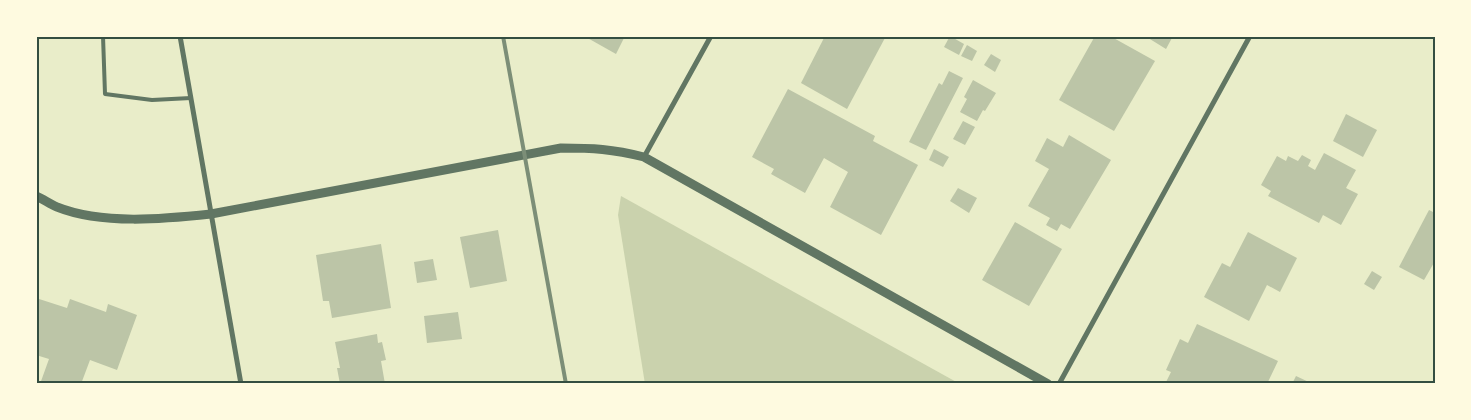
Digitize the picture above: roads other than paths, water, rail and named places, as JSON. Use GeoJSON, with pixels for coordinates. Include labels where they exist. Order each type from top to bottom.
{"type":"FeatureCollection","features":[{"type":"Feature","properties":{"kind":"street"},"geometry":{"type":"LineString","coordinates":[[180,36],[240,384]]}},
{"type":"Feature","properties":{"kind":"street"},"geometry":{"type":"LineString","coordinates":[[644,157],[711,36]]}},
{"type":"Feature","properties":{"kind":"street"},"geometry":{"type":"LineString","coordinates":[[1059,384],[1250,36]]}},
{"type":"Feature","properties":{"kind":"street"},"geometry":{"type":"LineString","coordinates":[[36,196],[57,207],[107,218],[162,219],[211,214],[561,148],[598,148],[621,151],[644,157],[1048,384]]}},
{"type":"Feature","properties":{"kind":"lane"},"geometry":{"type":"LineString","coordinates":[[103,36],[105,94],[152,100],[191,98]]}},
{"type":"Feature","properties":{"kind":"railway"},"geometry":{"type":"LineString","coordinates":[[503,36],[566,384]]}}]}
